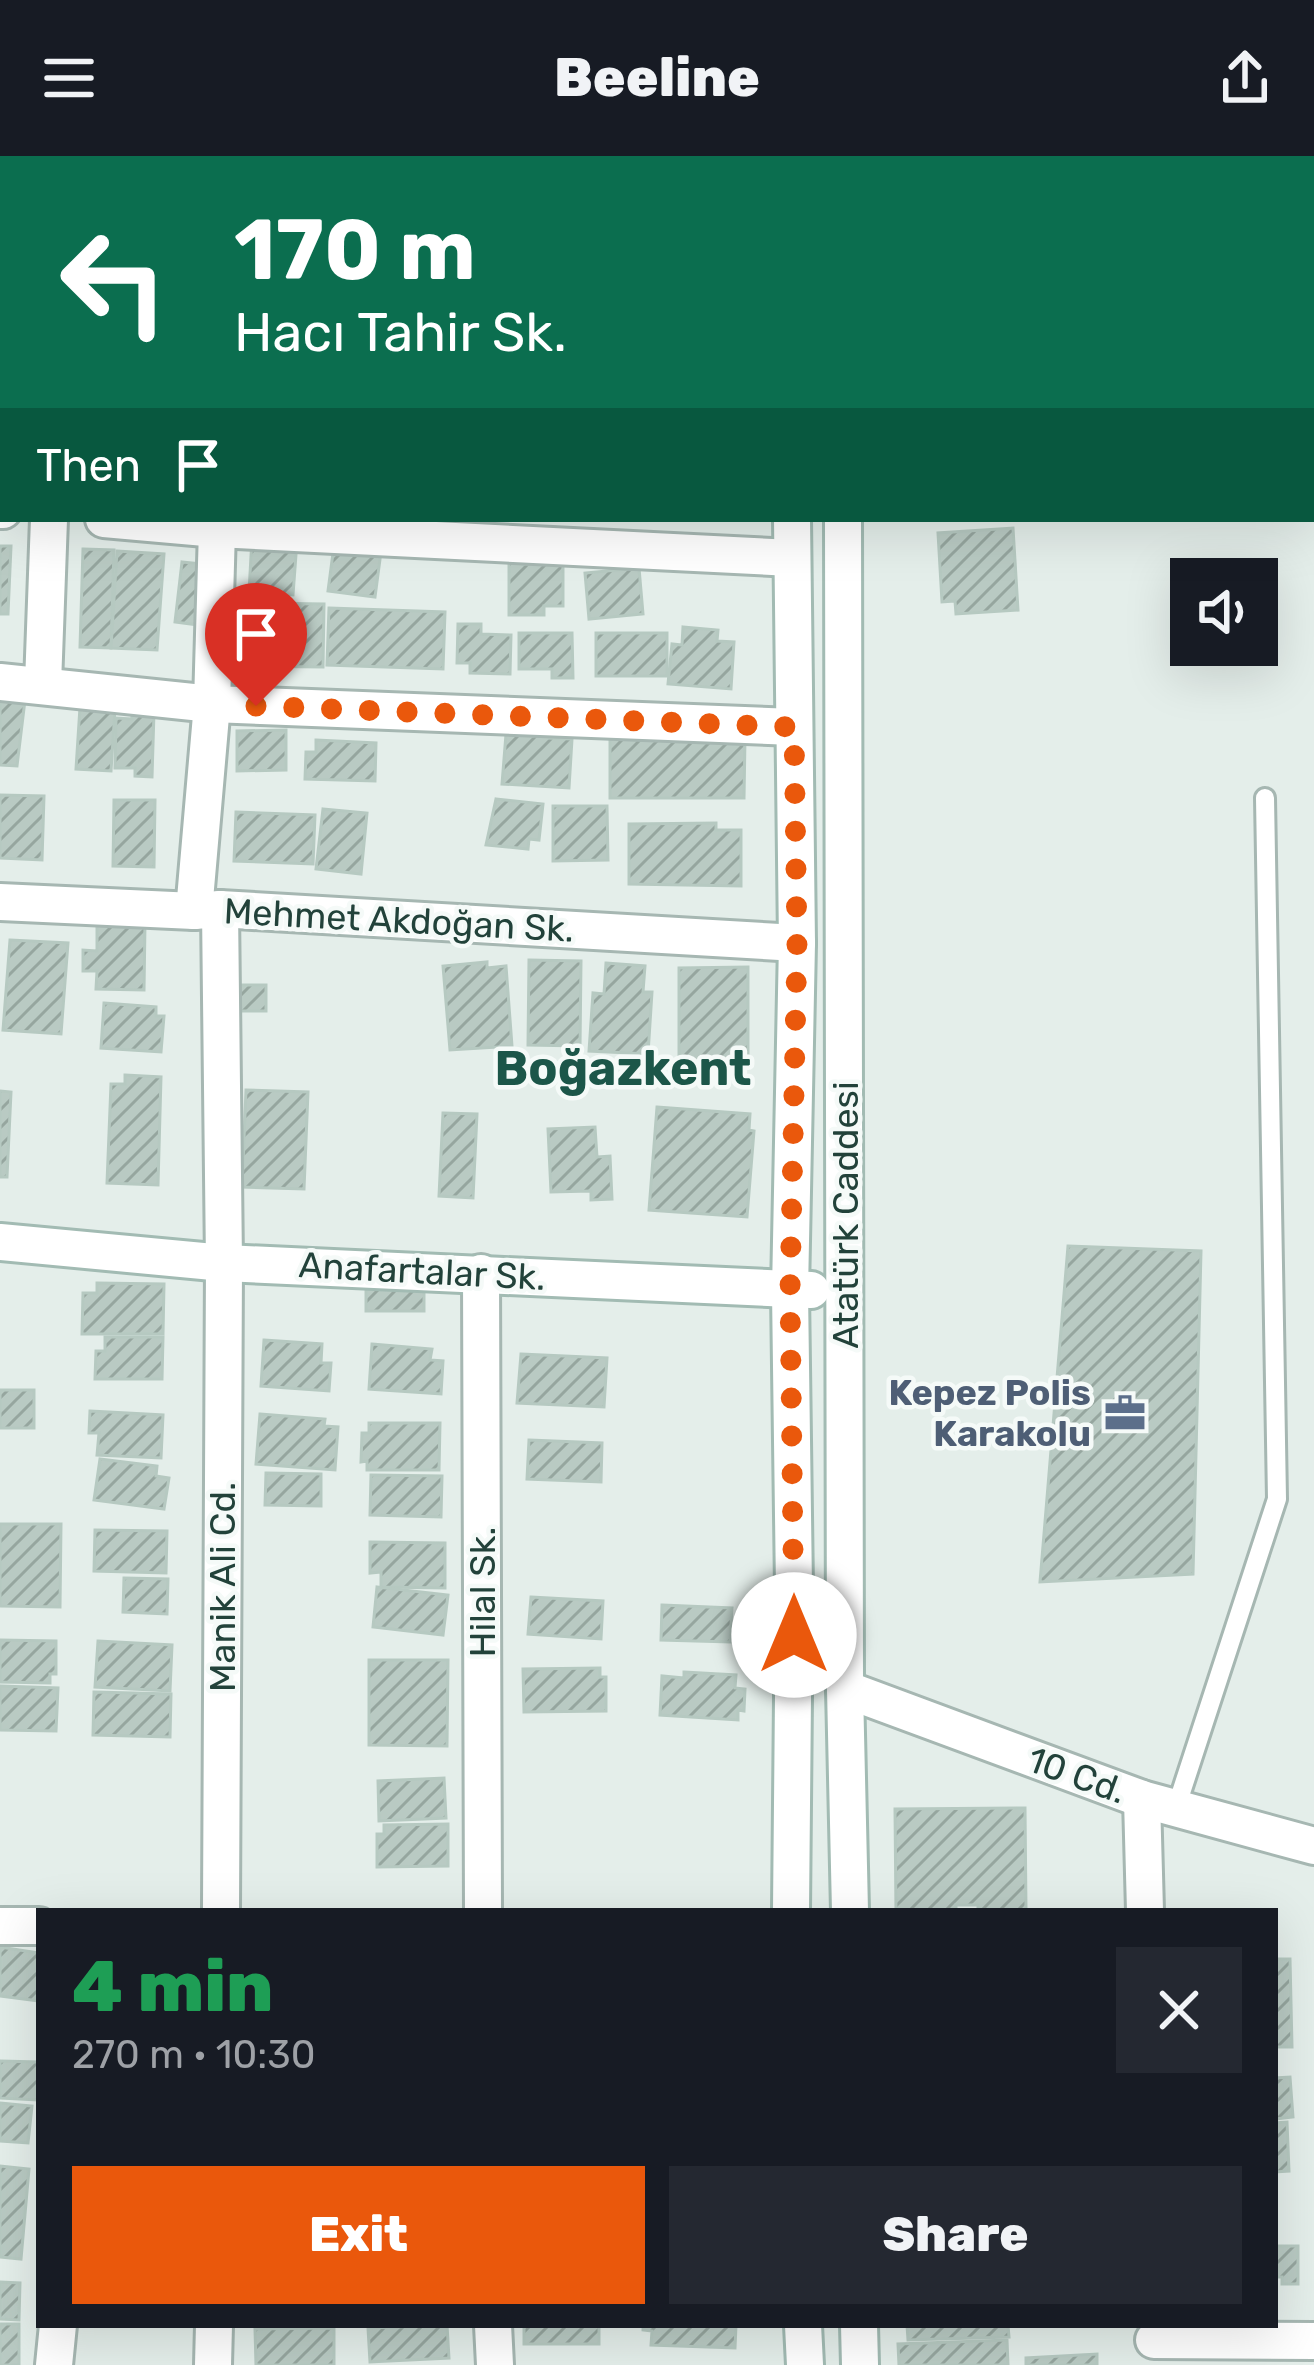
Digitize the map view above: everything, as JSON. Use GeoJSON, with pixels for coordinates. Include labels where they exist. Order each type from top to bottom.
{"type":"FeatureCollection","features":[{"type":"Feature","properties":{"kind":"street"},"geometry":{"type":"LineString","coordinates":[[44,684],[49,522]]}},
{"type":"Feature","properties":{"kind":"street"},"geometry":{"type":"LineString","coordinates":[[138,522],[792,558]]}},
{"type":"Feature","properties":{"kind":"street","name":"Atatürk Caddesi"},"geometry":{"type":"LineString","coordinates":[[791,1908],[790,1291],[797,943],[792,522]]}},
{"type":"Feature","properties":{"kind":"street","name":"Atatürk Caddesi"},"geometry":{"type":"LineString","coordinates":[[843,522],[845,1689],[850,1908]]}},
{"type":"Feature","properties":{"kind":"street","name":"Manik Ali Cd."},"geometry":{"type":"LineString","coordinates":[[217,529],[207,910],[224,1263],[221,1908]]}},
{"type":"Feature","properties":{"kind":"street"},"geometry":{"type":"LineString","coordinates":[[0,682],[212,704],[794,727]]}},
{"type":"Feature","properties":{"kind":"street","name":"Mehmet Akdoğan Sk."},"geometry":{"type":"LineString","coordinates":[[0,902],[797,943]]}},
{"type":"Feature","properties":{"kind":"street","name":"Anafartalar Sk."},"geometry":{"type":"LineString","coordinates":[[0,1242],[224,1263],[790,1291],[845,1288]]}},
{"type":"Feature","properties":{"kind":"street","name":"Hilal Sk."},"geometry":{"type":"LineString","coordinates":[[481,1273],[483,1908]]}},
{"type":"Feature","properties":{"kind":"street","name":"10 Cd."},"geometry":{"type":"LineString","coordinates":[[845,1689],[1159,1804],[1314,1846]]}},
{"type":"Feature","properties":{"kind":"street"},"geometry":{"type":"LineString","coordinates":[[1145,1908],[1159,1804]]}},
{"type":"Feature","properties":{"kind":"street"},"geometry":{"type":"LineString","coordinates":[[0,1926],[36,1926]]}},
{"type":"Feature","properties":{"kind":"street"},"geometry":{"type":"LineString","coordinates":[[54,2365],[58,2328]]}},
{"type":"Feature","properties":{"kind":"street"},"geometry":{"type":"LineString","coordinates":[[213,2365],[214,2328]]}},
{"type":"Feature","properties":{"kind":"street"},"geometry":{"type":"LineString","coordinates":[[493,2328],[495,2365]]}},
{"type":"Feature","properties":{"kind":"street"},"geometry":{"type":"LineString","coordinates":[[803,2328],[805,2365]]}},
{"type":"Feature","properties":{"kind":"street"},"geometry":{"type":"LineString","coordinates":[[859,2328],[860,2365]]}},
{"type":"Feature","properties":{"kind":"street"},"geometry":{"type":"LineString","coordinates":[[1154,2343],[1314,2341]]}},
{"type":"Feature","properties":{"kind":"lane"},"geometry":{"type":"LineString","coordinates":[[1159,1804],[1277,1499],[1264,798]]}},
{"type":"Feature","properties":{"kind":"building"},"geometry":{"type":"Polygon","coordinates":[[[1013,528],[1018,610],[956,614],[955,601],[942,602],[938,533],[1013,528]]]}},
{"type":"Feature","properties":{"kind":"building"},"geometry":{"type":"Polygon","coordinates":[[[252,538],[297,541],[293,595],[249,592],[252,538]]]}},
{"type":"Feature","properties":{"kind":"building"},"geometry":{"type":"Polygon","coordinates":[[[335,538],[382,544],[375,597],[328,591],[335,538]]]}},
{"type":"Feature","properties":{"kind":"building"},"geometry":{"type":"Polygon","coordinates":[[[0,546],[11,546],[8,614],[0,614],[0,546]]]}},
{"type":"Feature","properties":{"kind":"building"},"geometry":{"type":"Polygon","coordinates":[[[83,549],[114,550],[111,648],[80,647],[83,549]]]}},
{"type":"Feature","properties":{"kind":"building"},"geometry":{"type":"Polygon","coordinates":[[[117,551],[164,554],[157,650],[111,648],[117,551]]]}},
{"type":"Feature","properties":{"kind":"building"},"geometry":{"type":"Polygon","coordinates":[[[509,559],[563,564],[563,606],[544,606],[544,615],[509,615],[509,559]]]}},
{"type":"Feature","properties":{"kind":"building"},"geometry":{"type":"Polygon","coordinates":[[[182,562],[213,565],[206,626],[175,622],[182,562]]]}},
{"type":"Feature","properties":{"kind":"building"},"geometry":{"type":"Polygon","coordinates":[[[639,568],[643,614],[589,619],[585,573],[639,568]]]}},
{"type":"Feature","properties":{"kind":"building"},"geometry":{"type":"Polygon","coordinates":[[[244,603],[324,604],[323,667],[244,666],[244,603]]]}},
{"type":"Feature","properties":{"kind":"building"},"geometry":{"type":"Polygon","coordinates":[[[329,608],[445,612],[443,669],[327,665],[329,608]]]}},
{"type":"Feature","properties":{"kind":"building"},"geometry":{"type":"Polygon","coordinates":[[[458,624],[481,624],[481,634],[511,635],[510,674],[470,673],[470,663],[457,663],[458,624]]]}},
{"type":"Feature","properties":{"kind":"building"},"geometry":{"type":"Polygon","coordinates":[[[683,627],[718,630],[717,641],[734,642],[731,689],[668,684],[672,644],[682,645],[683,627]]]}},
{"type":"Feature","properties":{"kind":"building"},"geometry":{"type":"Polygon","coordinates":[[[519,633],[572,633],[573,678],[552,678],[552,669],[519,669],[519,633]]]}},
{"type":"Feature","properties":{"kind":"building"},"geometry":{"type":"Polygon","coordinates":[[[596,633],[667,633],[667,676],[596,676],[596,633]]]}},
{"type":"Feature","properties":{"kind":"building"},"geometry":{"type":"Polygon","coordinates":[[[0,698],[25,700],[17,766],[0,765],[0,698]]]}},
{"type":"Feature","properties":{"kind":"building"},"geometry":{"type":"Polygon","coordinates":[[[80,707],[115,709],[111,771],[76,769],[80,707]]]}},
{"type":"Feature","properties":{"kind":"building"},"geometry":{"type":"Polygon","coordinates":[[[132,712],[154,712],[152,777],[135,776],[135,768],[115,768],[116,718],[132,719],[132,712]]]}},
{"type":"Feature","properties":{"kind":"building"},"geometry":{"type":"Polygon","coordinates":[[[534,729],[550,729],[549,738],[572,739],[569,788],[502,784],[506,734],[533,736],[534,729]]]}},
{"type":"Feature","properties":{"kind":"building"},"geometry":{"type":"Polygon","coordinates":[[[286,730],[286,770],[237,771],[237,731],[286,730]]]}},
{"type":"Feature","properties":{"kind":"building"},"geometry":{"type":"Polygon","coordinates":[[[610,738],[745,738],[744,798],[610,798],[610,738]]]}},
{"type":"Feature","properties":{"kind":"building"},"geometry":{"type":"Polygon","coordinates":[[[316,740],[376,743],[375,781],[305,779],[306,752],[316,752],[316,740]]]}},
{"type":"Feature","properties":{"kind":"building"},"geometry":{"type":"Polygon","coordinates":[[[0,795],[44,796],[42,860],[0,858],[0,795]]]}},
{"type":"Feature","properties":{"kind":"building"},"geometry":{"type":"Polygon","coordinates":[[[496,799],[543,804],[539,840],[529,839],[528,849],[486,845],[496,799]]]}},
{"type":"Feature","properties":{"kind":"building"},"geometry":{"type":"Polygon","coordinates":[[[114,800],[155,800],[154,867],[113,866],[114,800]]]}},
{"type":"Feature","properties":{"kind":"building"},"geometry":{"type":"Polygon","coordinates":[[[553,806],[607,806],[608,860],[553,861],[553,806]]]}},
{"type":"Feature","properties":{"kind":"building"},"geometry":{"type":"Polygon","coordinates":[[[323,809],[367,813],[361,874],[316,869],[323,809]]]}},
{"type":"Feature","properties":{"kind":"building"},"geometry":{"type":"Polygon","coordinates":[[[236,812],[315,815],[313,864],[234,861],[236,812]]]}},
{"type":"Feature","properties":{"kind":"building"},"geometry":{"type":"Polygon","coordinates":[[[716,823],[716,830],[741,830],[741,886],[629,884],[629,824],[716,823]]]}},
{"type":"Feature","properties":{"kind":"building"},"geometry":{"type":"Polygon","coordinates":[[[97,923],[145,923],[144,990],[96,989],[97,971],[83,971],[83,950],[97,951],[97,923]]]}},
{"type":"Feature","properties":{"kind":"building"},"geometry":{"type":"Polygon","coordinates":[[[10,940],[68,943],[61,1034],[3,1030],[10,940]]]}},
{"type":"Feature","properties":{"kind":"building"},"geometry":{"type":"Polygon","coordinates":[[[529,960],[581,961],[580,1046],[528,1045],[529,960]]]}},
{"type":"Feature","properties":{"kind":"building"},"geometry":{"type":"Polygon","coordinates":[[[487,962],[487,968],[506,966],[512,1046],[450,1050],[443,966],[487,962]]]}},
{"type":"Feature","properties":{"kind":"building"},"geometry":{"type":"Polygon","coordinates":[[[606,963],[645,966],[643,992],[652,992],[648,1054],[589,1051],[593,993],[604,994],[606,963]]]}},
{"type":"Feature","properties":{"kind":"building"},"geometry":{"type":"Polygon","coordinates":[[[748,967],[748,1068],[679,1069],[679,968],[748,967]]]}},
{"type":"Feature","properties":{"kind":"building"},"geometry":{"type":"Polygon","coordinates":[[[239,985],[266,985],[266,1011],[240,1011],[239,985]]]}},
{"type":"Feature","properties":{"kind":"building"},"geometry":{"type":"Polygon","coordinates":[[[104,1003],[156,1007],[156,1016],[164,1016],[161,1052],[101,1048],[104,1003]]]}},
{"type":"Feature","properties":{"kind":"building"},"geometry":{"type":"Polygon","coordinates":[[[125,1075],[161,1077],[158,1185],[107,1183],[111,1084],[125,1084],[125,1075]]]}},
{"type":"Feature","properties":{"kind":"building"},"geometry":{"type":"Polygon","coordinates":[[[246,1090],[308,1092],[304,1189],[242,1187],[246,1090]]]}},
{"type":"Feature","properties":{"kind":"building"},"geometry":{"type":"Polygon","coordinates":[[[0,1091],[11,1092],[7,1177],[0,1177],[0,1091]]]}},
{"type":"Feature","properties":{"kind":"building"},"geometry":{"type":"Polygon","coordinates":[[[657,1107],[750,1114],[749,1130],[754,1131],[747,1217],[649,1210],[657,1107]]]}},
{"type":"Feature","properties":{"kind":"building"},"geometry":{"type":"Polygon","coordinates":[[[443,1113],[477,1114],[473,1198],[439,1196],[443,1113]]]}},
{"type":"Feature","properties":{"kind":"building"},"geometry":{"type":"Polygon","coordinates":[[[595,1127],[597,1157],[610,1156],[612,1199],[591,1200],[591,1191],[551,1192],[548,1129],[595,1127]]]}},
{"type":"Feature","properties":{"kind":"building","name":"Kepez Polis Karakolu"},"geometry":{"type":"Polygon","coordinates":[[[1068,1246],[1201,1251],[1193,1574],[1040,1582],[1068,1246]]]}},
{"type":"Feature","properties":{"kind":"building"},"geometry":{"type":"Polygon","coordinates":[[[366,1273],[424,1273],[424,1311],[366,1311],[366,1273]]]}},
{"type":"Feature","properties":{"kind":"building"},"geometry":{"type":"Polygon","coordinates":[[[97,1283],[164,1284],[163,1334],[82,1334],[83,1293],[97,1293],[97,1283]]]}},
{"type":"Feature","properties":{"kind":"building"},"geometry":{"type":"Polygon","coordinates":[[[105,1337],[163,1337],[162,1379],[95,1379],[96,1351],[105,1351],[105,1337]]]}},
{"type":"Feature","properties":{"kind":"building"},"geometry":{"type":"Polygon","coordinates":[[[264,1340],[322,1344],[321,1363],[331,1363],[329,1391],[261,1386],[264,1340]]]}},
{"type":"Feature","properties":{"kind":"building"},"geometry":{"type":"Polygon","coordinates":[[[372,1344],[432,1349],[430,1360],[443,1361],[441,1394],[369,1389],[372,1344]]]}},
{"type":"Feature","properties":{"kind":"building"},"geometry":{"type":"Polygon","coordinates":[[[521,1354],[607,1358],[604,1407],[517,1403],[521,1354]]]}},
{"type":"Feature","properties":{"kind":"building"},"geometry":{"type":"Polygon","coordinates":[[[0,1390],[34,1390],[34,1428],[0,1428],[0,1390]]]}},
{"type":"Feature","properties":{"kind":"building"},"geometry":{"type":"Polygon","coordinates":[[[90,1411],[163,1415],[161,1458],[97,1455],[99,1433],[89,1433],[90,1411]]]}},
{"type":"Feature","properties":{"kind":"building"},"geometry":{"type":"Polygon","coordinates":[[[260,1414],[325,1419],[324,1426],[338,1427],[335,1470],[256,1464],[260,1414]]]}},
{"type":"Feature","properties":{"kind":"building"},"geometry":{"type":"Polygon","coordinates":[[[369,1423],[440,1423],[439,1470],[367,1470],[367,1461],[361,1462],[362,1433],[369,1433],[369,1423]]]}},
{"type":"Feature","properties":{"kind":"building"},"geometry":{"type":"Polygon","coordinates":[[[529,1440],[602,1443],[601,1482],[527,1479],[529,1440]]]}},
{"type":"Feature","properties":{"kind":"building"},"geometry":{"type":"Polygon","coordinates":[[[100,1459],[157,1466],[156,1476],[169,1478],[164,1509],[94,1500],[100,1459]]]}},
{"type":"Feature","properties":{"kind":"building"},"geometry":{"type":"Polygon","coordinates":[[[266,1473],[321,1474],[321,1506],[265,1505],[266,1473]]]}},
{"type":"Feature","properties":{"kind":"building"},"geometry":{"type":"Polygon","coordinates":[[[371,1475],[442,1476],[441,1517],[370,1515],[371,1475]]]}},
{"type":"Feature","properties":{"kind":"building"},"geometry":{"type":"Polygon","coordinates":[[[0,1524],[61,1524],[60,1607],[0,1606],[0,1524]]]}},
{"type":"Feature","properties":{"kind":"building"},"geometry":{"type":"Polygon","coordinates":[[[95,1530],[167,1531],[166,1573],[94,1571],[95,1530]]]}},
{"type":"Feature","properties":{"kind":"building"},"geometry":{"type":"Polygon","coordinates":[[[370,1542],[445,1543],[445,1588],[381,1587],[381,1572],[370,1573],[370,1542]]]}},
{"type":"Feature","properties":{"kind":"building"},"geometry":{"type":"Polygon","coordinates":[[[124,1578],[168,1579],[167,1614],[123,1612],[124,1578]]]}},
{"type":"Feature","properties":{"kind":"building"},"geometry":{"type":"Polygon","coordinates":[[[377,1587],[448,1595],[443,1635],[373,1627],[377,1587]]]}},
{"type":"Feature","properties":{"kind":"building"},"geometry":{"type":"Polygon","coordinates":[[[531,1597],[603,1601],[601,1639],[528,1634],[531,1597]]]}},
{"type":"Feature","properties":{"kind":"building"},"geometry":{"type":"Polygon","coordinates":[[[662,1605],[732,1608],[730,1642],[661,1640],[662,1605]]]}},
{"type":"Feature","properties":{"kind":"building"},"geometry":{"type":"Polygon","coordinates":[[[0,1640],[56,1641],[56,1674],[50,1674],[50,1683],[0,1682],[0,1640]]]}},
{"type":"Feature","properties":{"kind":"building"},"geometry":{"type":"Polygon","coordinates":[[[98,1641],[172,1645],[170,1691],[95,1687],[98,1641]]]}},
{"type":"Feature","properties":{"kind":"building"},"geometry":{"type":"Polygon","coordinates":[[[369,1660],[448,1660],[447,1746],[369,1745],[369,1660]]]}},
{"type":"Feature","properties":{"kind":"building"},"geometry":{"type":"Polygon","coordinates":[[[600,1668],[600,1677],[606,1677],[606,1711],[524,1712],[523,1669],[600,1668]]]}},
{"type":"Feature","properties":{"kind":"building"},"geometry":{"type":"Polygon","coordinates":[[[684,1672],[736,1675],[735,1688],[745,1689],[744,1711],[738,1710],[738,1720],[660,1715],[662,1676],[684,1678],[684,1672]]]}},
{"type":"Feature","properties":{"kind":"building"},"geometry":{"type":"Polygon","coordinates":[[[0,1686],[58,1688],[56,1731],[0,1730],[0,1686]]]}},
{"type":"Feature","properties":{"kind":"building"},"geometry":{"type":"Polygon","coordinates":[[[94,1692],[171,1694],[170,1737],[93,1735],[94,1692]]]}},
{"type":"Feature","properties":{"kind":"building"},"geometry":{"type":"Polygon","coordinates":[[[444,1778],[446,1818],[379,1821],[378,1781],[444,1778]]]}},
{"type":"Feature","properties":{"kind":"building"},"geometry":{"type":"Polygon","coordinates":[[[1025,1808],[1026,1908],[896,1908],[895,1809],[1025,1808]]]}},
{"type":"Feature","properties":{"kind":"building"},"geometry":{"type":"Polygon","coordinates":[[[448,1824],[448,1866],[377,1867],[377,1834],[384,1834],[384,1825],[448,1824]]]}},
{"type":"Feature","properties":{"kind":"building"},"geometry":{"type":"Polygon","coordinates":[[[0,1947],[36,1953],[36,2001],[0,1996],[0,1947]]]}},
{"type":"Feature","properties":{"kind":"building"},"geometry":{"type":"Polygon","coordinates":[[[1278,1959],[1290,1959],[1292,2047],[1278,2047],[1278,1959]]]}},
{"type":"Feature","properties":{"kind":"building"},"geometry":{"type":"Polygon","coordinates":[[[0,2061],[36,2062],[36,2100],[0,2098],[0,2061]]]}},
{"type":"Feature","properties":{"kind":"building"},"geometry":{"type":"Polygon","coordinates":[[[1290,2077],[1293,2117],[1278,2119],[1278,2078],[1290,2077]]]}},
{"type":"Feature","properties":{"kind":"building"},"geometry":{"type":"Polygon","coordinates":[[[0,2103],[32,2106],[28,2143],[0,2141],[0,2103]]]}},
{"type":"Feature","properties":{"kind":"building"},"geometry":{"type":"Polygon","coordinates":[[[1287,2122],[1289,2171],[1278,2172],[1278,2123],[1287,2122]]]}},
{"type":"Feature","properties":{"kind":"building"},"geometry":{"type":"Polygon","coordinates":[[[0,2166],[29,2169],[21,2259],[0,2257],[0,2166]]]}},
{"type":"Feature","properties":{"kind":"building"},"geometry":{"type":"Polygon","coordinates":[[[1278,2246],[1298,2246],[1298,2284],[1282,2284],[1278,2277],[1278,2246]]]}},
{"type":"Feature","properties":{"kind":"building"},"geometry":{"type":"Polygon","coordinates":[[[0,2282],[20,2283],[19,2320],[0,2319],[0,2282]]]}},
{"type":"Feature","properties":{"kind":"building"},"geometry":{"type":"Polygon","coordinates":[[[0,2324],[19,2324],[19,2365],[0,2365],[0,2324]]]}},
{"type":"Feature","properties":{"kind":"building"},"geometry":{"type":"Polygon","coordinates":[[[334,2328],[334,2365],[256,2365],[255,2329],[334,2328]]]}},
{"type":"Feature","properties":{"kind":"building"},"geometry":{"type":"Polygon","coordinates":[[[368,2328],[447,2328],[449,2358],[370,2362],[368,2328]]]}},
{"type":"Feature","properties":{"kind":"building"},"geometry":{"type":"Polygon","coordinates":[[[524,2328],[599,2328],[599,2344],[524,2344],[524,2328]]]}},
{"type":"Feature","properties":{"kind":"building"},"geometry":{"type":"Polygon","coordinates":[[[736,2328],[735,2348],[651,2345],[652,2331],[643,2330],[736,2328]]]}},
{"type":"Feature","properties":{"kind":"building"},"geometry":{"type":"Polygon","coordinates":[[[907,2328],[1008,2328],[1009,2337],[908,2340],[907,2328]]]}},
{"type":"Feature","properties":{"kind":"building"},"geometry":{"type":"Polygon","coordinates":[[[1007,2340],[1008,2365],[899,2365],[898,2344],[1007,2340]]]}},
{"type":"Feature","properties":{"kind":"building"},"geometry":{"type":"Polygon","coordinates":[[[1097,2354],[1097,2365],[1026,2365],[1026,2358],[1097,2354]]]}},
{"type":"Feature","properties":{"kind":"place","name":"Kepez Polis Karakolu"},"geometry":{"type":"Point","coordinates":[1125,1413]}},
{"type":"Feature","properties":{"kind":"district","name":"Boğazkent"},"geometry":{"type":"Point","coordinates":[623,1068]}},
{"type":"Feature","properties":{"kind":"route"},"geometry":{"type":"LineString","coordinates":[[256,706],[794,727],[797,943],[790,1291],[794,1635]]}}]}
